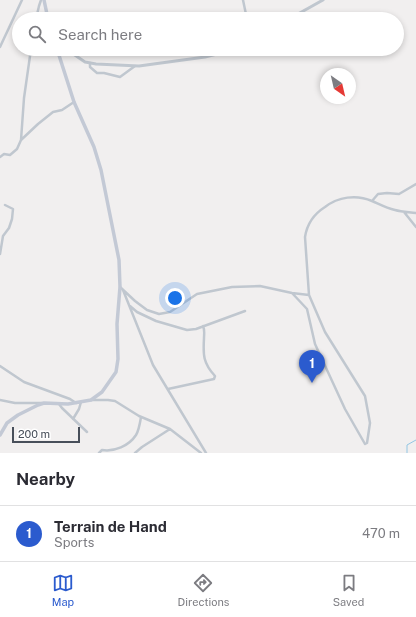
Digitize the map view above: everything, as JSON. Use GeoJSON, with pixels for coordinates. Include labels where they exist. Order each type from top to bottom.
{"type":"FeatureCollection","features":[{"type":"Feature","properties":{"kind":"main road"},"geometry":{"type":"LineString","coordinates":[[43,0],[46,12]]}},
{"type":"Feature","properties":{"kind":"main road"},"geometry":{"type":"LineString","coordinates":[[0,435],[7,423],[31,407],[44,403],[79,403],[91,400],[102,392],[116,372],[118,359],[117,324],[121,289],[119,260],[101,170],[94,147],[74,102],[59,56]]}},
{"type":"Feature","properties":{"kind":"street"},"geometry":{"type":"LineString","coordinates":[[16,12],[22,0]]}},
{"type":"Feature","properties":{"kind":"street"},"geometry":{"type":"LineString","coordinates":[[38,12],[43,0]]}},
{"type":"Feature","properties":{"kind":"street"},"geometry":{"type":"LineString","coordinates":[[243,0],[246,12]]}},
{"type":"Feature","properties":{"kind":"street"},"geometry":{"type":"LineString","coordinates":[[301,12],[321,1]]}},
{"type":"Feature","properties":{"kind":"street"},"geometry":{"type":"LineString","coordinates":[[0,47],[12,21]]}},
{"type":"Feature","properties":{"kind":"street"},"geometry":{"type":"LineString","coordinates":[[21,140],[24,98],[31,56]]}},
{"type":"Feature","properties":{"kind":"street"},"geometry":{"type":"LineString","coordinates":[[76,56],[90,63],[135,66],[177,62],[209,56]]}},
{"type":"Feature","properties":{"kind":"street"},"geometry":{"type":"LineString","coordinates":[[90,63],[90,67],[97,73],[104,73],[120,78],[135,66]]}},
{"type":"Feature","properties":{"kind":"street"},"geometry":{"type":"LineString","coordinates":[[0,156],[4,154],[10,155],[13,153],[21,140],[31,130],[53,112],[62,110],[74,102]]}},
{"type":"Feature","properties":{"kind":"street"},"geometry":{"type":"LineString","coordinates":[[372,201],[378,194],[399,194],[416,184]]}},
{"type":"Feature","properties":{"kind":"street"},"geometry":{"type":"LineString","coordinates":[[292,293],[307,309],[315,344],[352,422],[365,444],[370,422],[365,396],[325,332],[310,295],[305,236],[306,229],[317,212],[334,200],[355,197],[372,201],[394,210],[416,213]]}},
{"type":"Feature","properties":{"kind":"street"},"geometry":{"type":"LineString","coordinates":[[0,254],[3,236],[9,228],[12,219],[12,209],[5,205]]}},
{"type":"Feature","properties":{"kind":"street"},"geometry":{"type":"LineString","coordinates":[[404,212],[416,227]]}},
{"type":"Feature","properties":{"kind":"street"},"geometry":{"type":"LineString","coordinates":[[121,289],[147,310],[159,314],[170,312],[197,294],[223,288],[260,286],[292,293],[310,295]]}},
{"type":"Feature","properties":{"kind":"street"},"geometry":{"type":"LineString","coordinates":[[121,289],[130,306],[153,365],[206,453]]}},
{"type":"Feature","properties":{"kind":"street"},"geometry":{"type":"LineString","coordinates":[[130,306],[137,312],[156,321],[182,330],[203,326],[245,311]]}},
{"type":"Feature","properties":{"kind":"street"},"geometry":{"type":"LineString","coordinates":[[168,389],[214,379],[215,376],[204,361],[203,326]]}},
{"type":"Feature","properties":{"kind":"street"},"geometry":{"type":"LineString","coordinates":[[0,366],[24,382],[79,403],[79,409],[73,419]]}},
{"type":"Feature","properties":{"kind":"street"},"geometry":{"type":"LineString","coordinates":[[0,400],[15,403],[44,403]]}},
{"type":"Feature","properties":{"kind":"street"},"geometry":{"type":"LineString","coordinates":[[91,400],[115,401],[141,417],[170,429],[201,453]]}},
{"type":"Feature","properties":{"kind":"street"},"geometry":{"type":"LineString","coordinates":[[59,404],[87,432]]}},
{"type":"Feature","properties":{"kind":"street"},"geometry":{"type":"LineString","coordinates":[[99,453],[102,450],[109,451],[118,449],[132,440],[136,434],[141,417]]}},
{"type":"Feature","properties":{"kind":"street"},"geometry":{"type":"LineString","coordinates":[[135,453],[170,429]]}},
{"type":"Feature","properties":{"kind":"waterway"},"geometry":{"type":"LineString","coordinates":[[407,453],[407,445],[416,440]]}},
{"type":"Feature","properties":{"kind":"place","name":"Terrain de Hand"},"geometry":{"type":"Point","coordinates":[312,383]}}]}
